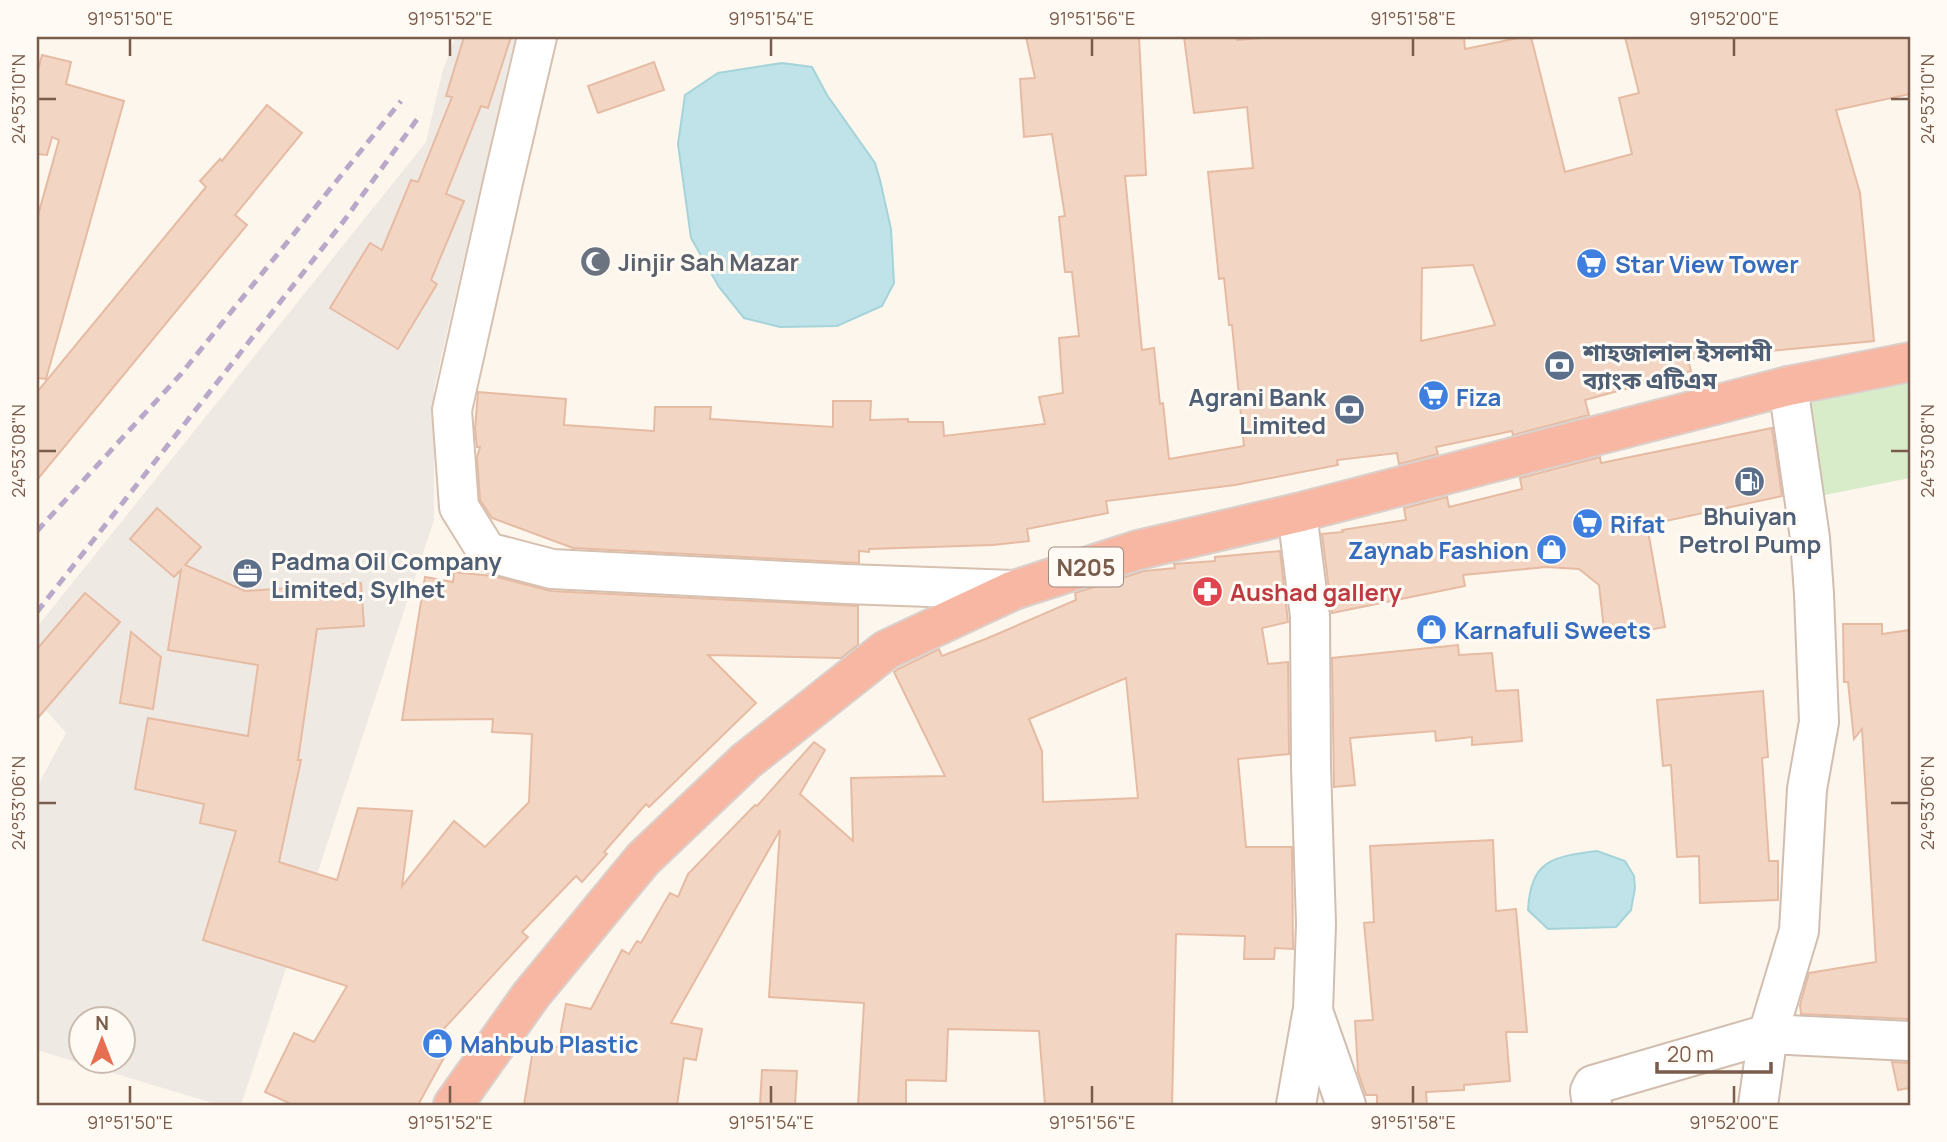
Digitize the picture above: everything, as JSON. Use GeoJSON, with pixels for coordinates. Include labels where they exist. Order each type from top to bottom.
{"type":"FeatureCollection","features":[{"type":"Feature","properties":{"kind":"highway","name":"N205"},"geometry":{"type":"LineString","coordinates":[[453,1105],[531,995],[643,859],[746,761],[886,650],[1014,590],[1138,550],[1297,513],[1788,386],[1910,362]]}},
{"type":"Feature","properties":{"kind":"street"},"geometry":{"type":"LineString","coordinates":[[537,37],[453,410],[459,507],[487,552],[552,569],[1014,590]]}},
{"type":"Feature","properties":{"kind":"street"},"geometry":{"type":"LineString","coordinates":[[1758,1105],[1768,1034],[1799,931],[1807,789],[1819,722],[1810,538],[1788,386]]}},
{"type":"Feature","properties":{"kind":"street"},"geometry":{"type":"LineString","coordinates":[[1296,1105],[1313,1011],[1316,924],[1310,616],[1297,513]]}},
{"type":"Feature","properties":{"kind":"street"},"geometry":{"type":"LineString","coordinates":[[1313,1011],[1346,1105]]}},
{"type":"Feature","properties":{"kind":"street"},"geometry":{"type":"LineString","coordinates":[[1592,1105],[1590,1091],[1593,1085],[1768,1034],[1910,1041]]}},
{"type":"Feature","properties":{"kind":"shaded area","name":"Padma Oil Company Limited, Sylhet"},"geometry":{"type":"Polygon","coordinates":[[[455,37],[515,37],[434,389],[434,520],[241,1105],[219,1105],[123,1076],[136,1076],[136,1006],[66,1006],[66,1059],[37,1050],[37,787],[66,733],[37,700],[37,627],[426,142],[442,73],[455,37]]]}},
{"type":"Feature","properties":{"kind":"green space"},"geometry":{"type":"Polygon","coordinates":[[[1910,382],[1910,478],[1820,496],[1800,405],[1910,382]]]}},
{"type":"Feature","properties":{"kind":"water"},"geometry":{"type":"Polygon","coordinates":[[[782,63],[812,67],[827,95],[875,163],[891,229],[894,283],[882,306],[837,326],[780,327],[744,318],[719,287],[691,238],[678,144],[685,95],[718,73],[782,63]]]}},
{"type":"Feature","properties":{"kind":"water"},"geometry":{"type":"Polygon","coordinates":[[[1597,851],[1625,861],[1634,876],[1631,910],[1616,927],[1548,929],[1528,910],[1534,880],[1547,864],[1557,859],[1597,851]]]}},
{"type":"Feature","properties":{"kind":"building"},"geometry":{"type":"Polygon","coordinates":[[[464,37],[511,37],[488,108],[481,106],[446,194],[464,201],[431,280],[437,284],[398,349],[330,308],[370,243],[382,250],[411,180],[418,182],[452,97],[446,96],[464,37]]]}},
{"type":"Feature","properties":{"kind":"building"},"geometry":{"type":"Polygon","coordinates":[[[1026,37],[1139,37],[1146,175],[1125,176],[1142,350],[1154,348],[1169,459],[1244,446],[1232,325],[1229,325],[1224,278],[1219,279],[1208,172],[1253,168],[1247,107],[1194,113],[1184,37],[1236,37],[1237,40],[1275,37],[1464,37],[1465,49],[1531,37],[1565,172],[1632,154],[1619,98],[1639,93],[1625,37],[1910,37],[1910,94],[1836,110],[1860,193],[1874,341],[1688,359],[1691,371],[1585,400],[1589,415],[1513,435],[1512,431],[1436,447],[1438,454],[1399,464],[1397,453],[1337,460],[1338,465],[1235,485],[1106,501],[1108,513],[1027,529],[1029,541],[993,545],[869,549],[869,552],[859,551],[859,563],[573,548],[492,518],[480,500],[477,457],[480,447],[477,447],[475,429],[478,392],[566,399],[564,425],[654,431],[655,407],[711,407],[710,419],[833,427],[833,401],[871,401],[870,420],[943,422],[944,436],[1045,424],[1039,397],[1063,393],[1059,338],[1079,336],[1072,272],[1065,272],[1059,217],[1065,216],[1052,134],[1024,137],[1020,79],[1035,78],[1026,37]],[[1473,265],[1422,268],[1421,341],[1495,325],[1473,265]]]}},
{"type":"Feature","properties":{"kind":"building"},"geometry":{"type":"Polygon","coordinates":[[[42,55],[71,62],[66,84],[124,101],[46,379],[37,378],[37,219],[59,140],[52,137],[47,155],[37,154],[37,74],[42,55]]]}},
{"type":"Feature","properties":{"kind":"building"},"geometry":{"type":"Polygon","coordinates":[[[654,62],[664,90],[598,113],[588,86],[654,62]]]}},
{"type":"Feature","properties":{"kind":"building"},"geometry":{"type":"Polygon","coordinates":[[[267,105],[302,133],[235,215],[247,225],[37,480],[37,392],[206,187],[200,181],[220,159],[222,161],[267,105]]]}},
{"type":"Feature","properties":{"kind":"building"},"geometry":{"type":"Polygon","coordinates":[[[1772,428],[1782,496],[1647,525],[1665,627],[1605,638],[1599,585],[1579,569],[1546,567],[1463,575],[1465,586],[1332,613],[1322,534],[1406,520],[1404,508],[1447,497],[1449,507],[1522,489],[1520,478],[1600,457],[1601,463],[1772,428]]]}},
{"type":"Feature","properties":{"kind":"building"},"geometry":{"type":"Polygon","coordinates":[[[157,508],[201,547],[185,565],[245,591],[361,583],[364,626],[317,629],[298,760],[301,760],[279,862],[337,880],[358,808],[412,811],[402,886],[454,821],[485,847],[529,802],[532,734],[492,732],[493,719],[402,720],[425,577],[453,582],[454,572],[493,576],[551,591],[858,606],[858,645],[841,658],[708,655],[756,703],[649,807],[646,804],[582,882],[576,876],[522,932],[528,937],[429,1045],[446,1054],[418,1105],[293,1105],[265,1092],[294,1033],[314,1042],[347,986],[203,940],[236,831],[200,823],[204,804],[135,789],[148,718],[248,736],[258,665],[168,650],[181,570],[174,577],[130,539],[157,508]]]}},
{"type":"Feature","properties":{"kind":"building"},"geometry":{"type":"Polygon","coordinates":[[[1280,551],[1288,622],[1262,628],[1268,664],[1288,662],[1289,754],[1238,759],[1246,847],[1292,847],[1293,949],[1275,948],[1274,959],[1244,959],[1245,936],[1176,934],[1172,1105],[1045,1105],[1039,1031],[948,1029],[946,1081],[906,1080],[906,1105],[858,1105],[864,1003],[769,997],[780,830],[671,1023],[702,1029],[696,1060],[684,1058],[677,1105],[524,1105],[534,1043],[558,1047],[566,1004],[591,1009],[622,950],[629,954],[637,941],[641,943],[670,893],[678,897],[688,874],[755,805],[757,806],[814,742],[825,750],[800,794],[853,841],[851,778],[945,776],[894,672],[939,649],[942,656],[1076,600],[1075,593],[1144,571],[1175,568],[1174,564],[1215,561],[1215,557],[1280,551]],[[1126,678],[1029,719],[1042,751],[1043,802],[1138,798],[1126,678]]]}},
{"type":"Feature","properties":{"kind":"building"},"geometry":{"type":"Polygon","coordinates":[[[85,593],[120,622],[37,719],[37,649],[85,593]]]}},
{"type":"Feature","properties":{"kind":"building"},"geometry":{"type":"Polygon","coordinates":[[[1843,624],[1882,624],[1882,634],[1910,630],[1910,1019],[1801,1014],[1800,1005],[1809,973],[1876,962],[1862,729],[1854,739],[1848,682],[1844,682],[1843,624]]]}},
{"type":"Feature","properties":{"kind":"building"},"geometry":{"type":"Polygon","coordinates":[[[131,632],[161,657],[153,709],[120,703],[131,632]]]}},
{"type":"Feature","properties":{"kind":"building"},"geometry":{"type":"Polygon","coordinates":[[[1458,645],[1459,655],[1492,653],[1496,691],[1518,690],[1522,741],[1472,745],[1472,737],[1436,741],[1435,731],[1350,738],[1355,785],[1334,787],[1332,658],[1458,645]]]}},
{"type":"Feature","properties":{"kind":"building"},"geometry":{"type":"Polygon","coordinates":[[[1763,691],[1768,757],[1762,758],[1769,861],[1778,861],[1778,900],[1700,903],[1699,856],[1677,857],[1671,765],[1663,766],[1657,700],[1763,691]]]}},
{"type":"Feature","properties":{"kind":"building"},"geometry":{"type":"Polygon","coordinates":[[[1493,840],[1496,911],[1516,909],[1527,1032],[1506,1032],[1510,1081],[1464,1085],[1464,1090],[1426,1092],[1427,1105],[1377,1105],[1377,1095],[1366,1095],[1358,1072],[1355,1021],[1373,1020],[1364,923],[1374,922],[1370,846],[1493,840]]]}},
{"type":"Feature","properties":{"kind":"building"},"geometry":{"type":"Polygon","coordinates":[[[1892,1062],[1910,1063],[1910,1088],[1898,1090],[1892,1062]]]}},
{"type":"Feature","properties":{"kind":"building"},"geometry":{"type":"Polygon","coordinates":[[[762,1070],[797,1071],[795,1105],[760,1105],[762,1070]]]}},
{"type":"Feature","properties":{"kind":"railway"},"geometry":{"type":"LineString","coordinates":[[37,531],[181,374],[401,101]]}},
{"type":"Feature","properties":{"kind":"railway"},"geometry":{"type":"LineString","coordinates":[[37,612],[343,222],[418,118]]}},
{"type":"Feature","properties":{"kind":"place","name":"Jinjir Sah Mazar"},"geometry":{"type":"Point","coordinates":[595,261]}},
{"type":"Feature","properties":{"kind":"place","name":"Star View Tower"},"geometry":{"type":"Point","coordinates":[1592,263]}},
{"type":"Feature","properties":{"kind":"place","name":"শাহজালাল ইসলামী ব্যাংক এটিএম"},"geometry":{"type":"Point","coordinates":[1560,365]}},
{"type":"Feature","properties":{"kind":"place","name":"Fiza"},"geometry":{"type":"Point","coordinates":[1433,396]}},
{"type":"Feature","properties":{"kind":"place","name":"Agrani Bank Limited"},"geometry":{"type":"Point","coordinates":[1349,410]}},
{"type":"Feature","properties":{"kind":"place","name":"Bhuiyan Petrol Pump"},"geometry":{"type":"Point","coordinates":[1750,481]}},
{"type":"Feature","properties":{"kind":"place","name":"Rifat"},"geometry":{"type":"Point","coordinates":[1587,523]}},
{"type":"Feature","properties":{"kind":"place","name":"Zaynab Fashion"},"geometry":{"type":"Point","coordinates":[1552,549]}},
{"type":"Feature","properties":{"kind":"place","name":"Padma Oil Company Limited, Sylhet"},"geometry":{"type":"Point","coordinates":[248,574]}},
{"type":"Feature","properties":{"kind":"place","name":"Aushad gallery"},"geometry":{"type":"Point","coordinates":[1207,591]}},
{"type":"Feature","properties":{"kind":"place","name":"Karnafuli Sweets"},"geometry":{"type":"Point","coordinates":[1431,629]}},
{"type":"Feature","properties":{"kind":"place","name":"Mahbub Plastic"},"geometry":{"type":"Point","coordinates":[437,1043]}}]}
